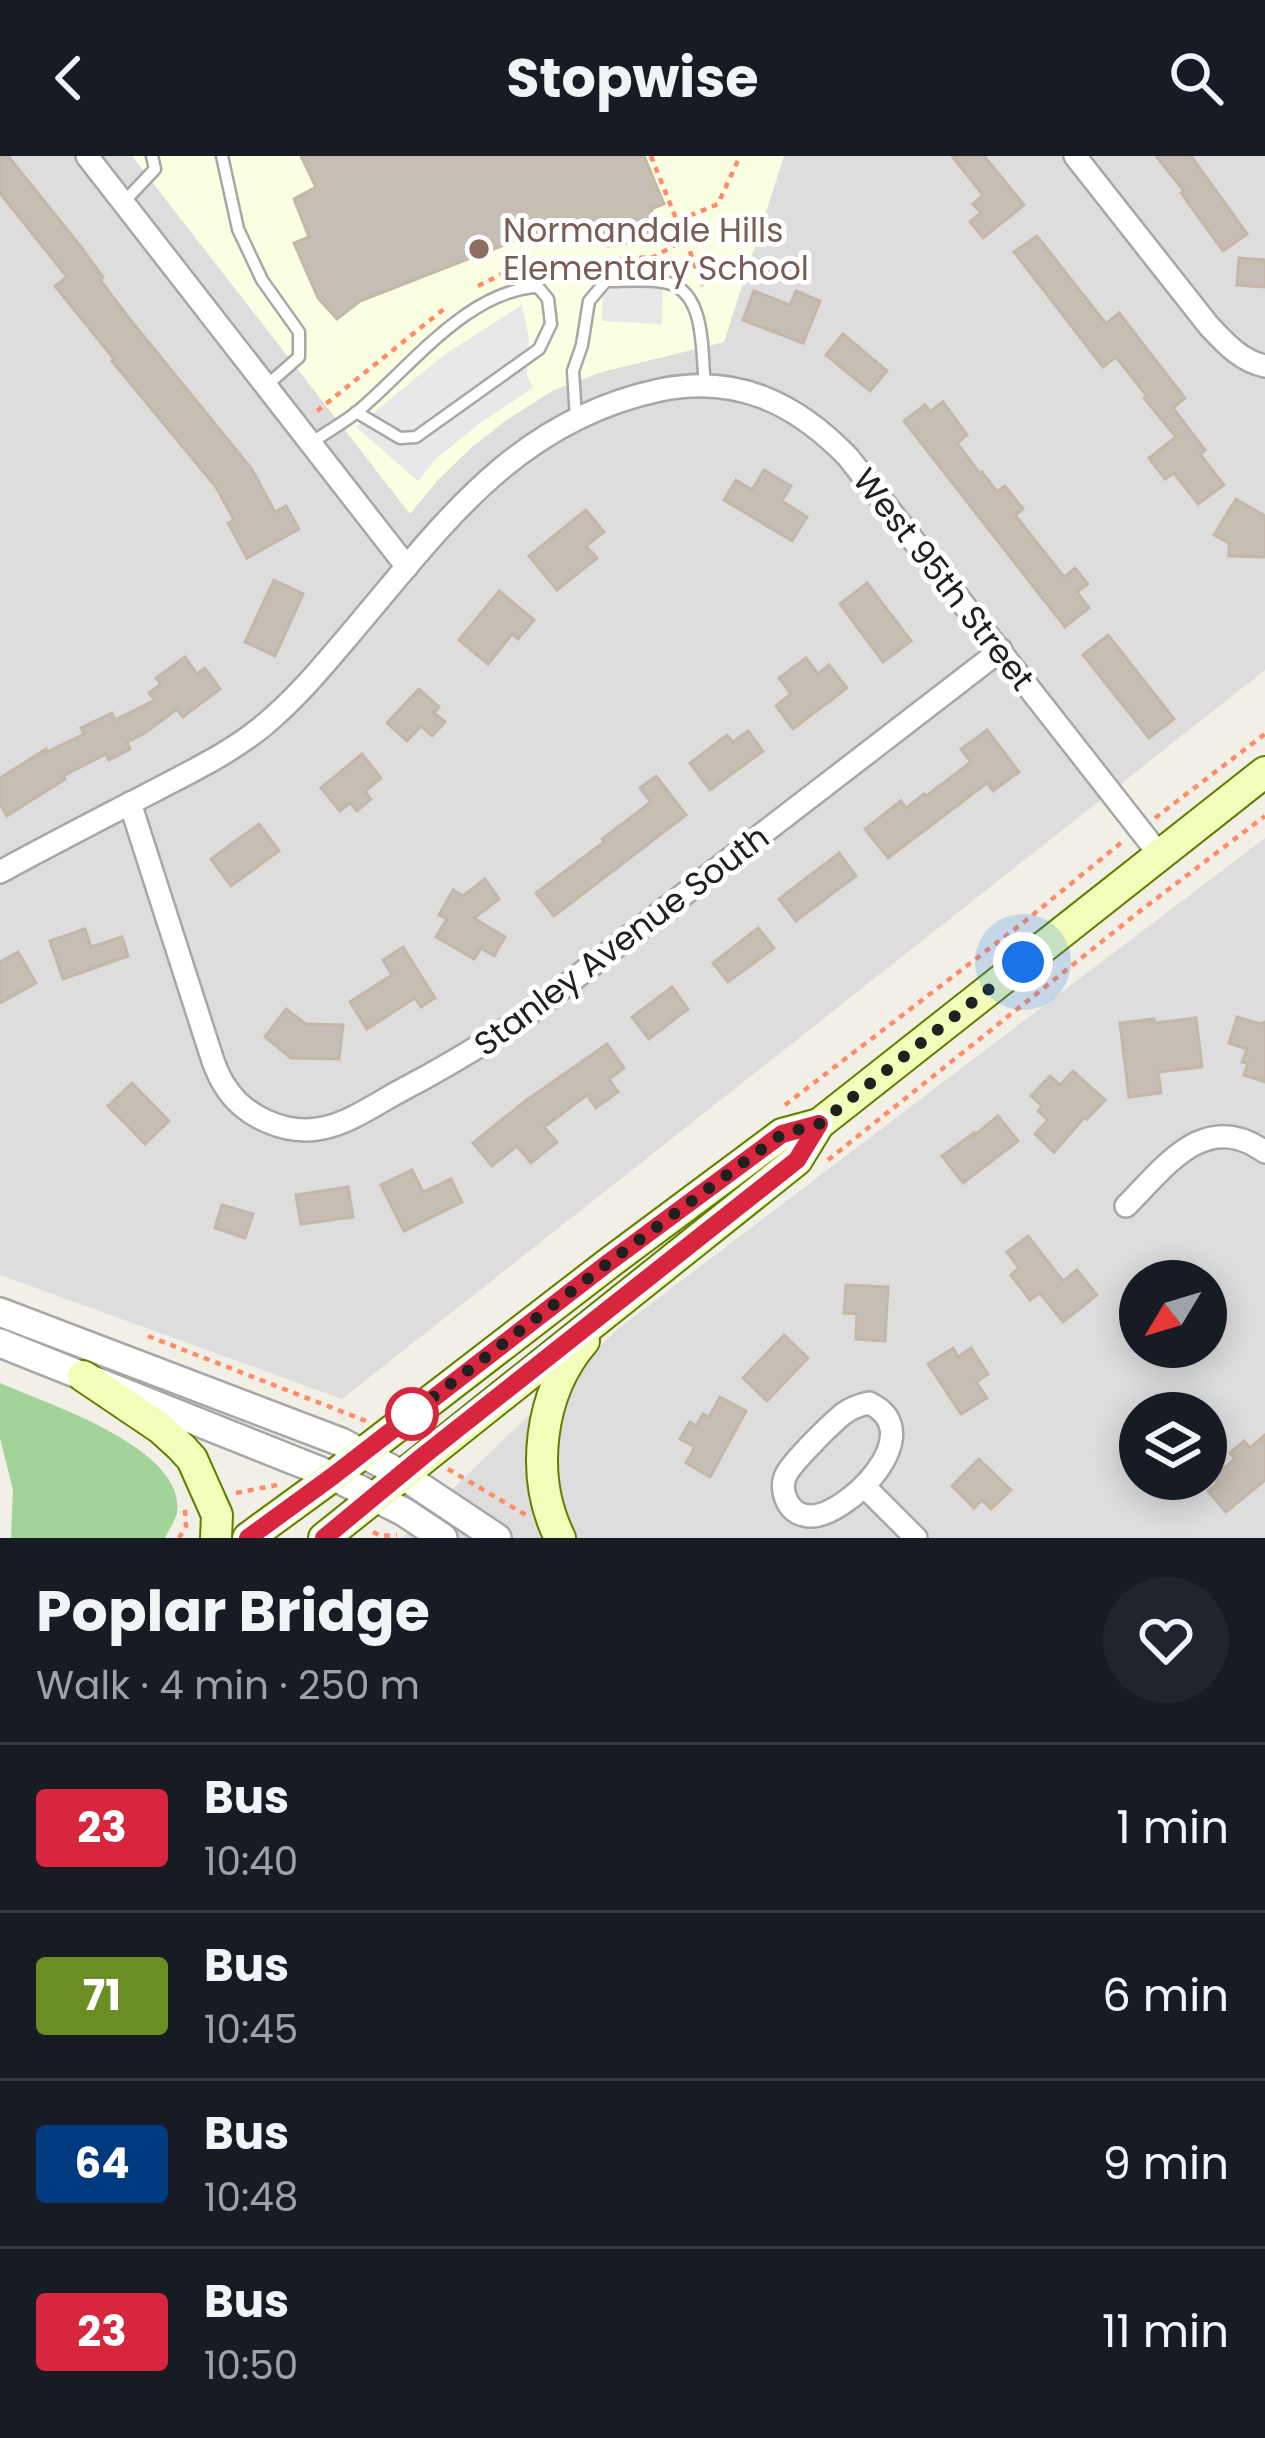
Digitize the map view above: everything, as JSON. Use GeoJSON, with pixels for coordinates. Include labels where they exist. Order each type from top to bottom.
{"type":"FeatureCollection","features":[{"type":"Feature","properties":{"kind":"main road"},"geometry":{"type":"LineString","coordinates":[[324,1538],[797,1160],[819,1124],[1265,772]]}},
{"type":"Feature","properties":{"kind":"main road"},"geometry":{"type":"LineString","coordinates":[[248,1538],[782,1134],[819,1124]]}},
{"type":"Feature","properties":{"kind":"main road"},"geometry":{"type":"LineString","coordinates":[[560,1538],[546,1507],[542,1476],[547,1420],[568,1360],[616,1304]]}},
{"type":"Feature","properties":{"kind":"main road"},"geometry":{"type":"LineString","coordinates":[[83,1376],[182,1447],[217,1515],[215,1538]]}},
{"type":"Feature","properties":{"kind":"street"},"geometry":{"type":"LineString","coordinates":[[87,156],[407,567]]}},
{"type":"Feature","properties":{"kind":"street"},"geometry":{"type":"LineString","coordinates":[[1075,156],[1209,326],[1230,349],[1265,366]]}},
{"type":"Feature","properties":{"kind":"street","name":"West 95th Street"},"geometry":{"type":"LineString","coordinates":[[0,872],[219,758],[284,708],[488,477],[530,444],[624,398],[705,386],[752,393],[789,408],[821,429],[848,457],[1160,854]]}},
{"type":"Feature","properties":{"kind":"street","name":"Stanley Avenue South"},"geometry":{"type":"LineString","coordinates":[[130,803],[225,1088],[243,1108],[268,1123],[322,1129],[465,1056],[521,1019],[1001,650]]}},
{"type":"Feature","properties":{"kind":"street"},"geometry":{"type":"LineString","coordinates":[[1126,1205],[1182,1150],[1202,1139],[1244,1138],[1265,1152]]}},
{"type":"Feature","properties":{"kind":"street"},"geometry":{"type":"LineString","coordinates":[[0,1312],[362,1452],[497,1538]]}},
{"type":"Feature","properties":{"kind":"street"},"geometry":{"type":"LineString","coordinates":[[0,1342],[333,1476],[443,1538]]}},
{"type":"Feature","properties":{"kind":"street"},"geometry":{"type":"LineString","coordinates":[[869,1403],[890,1419],[893,1434],[889,1451],[864,1486],[823,1515],[812,1517],[791,1508],[783,1485],[787,1472],[843,1414],[869,1403]]}},
{"type":"Feature","properties":{"kind":"street"},"geometry":{"type":"LineString","coordinates":[[864,1486],[916,1538]]}},
{"type":"Feature","properties":{"kind":"lane"},"geometry":{"type":"LineString","coordinates":[[123,202],[155,169],[152,156]]}},
{"type":"Feature","properties":{"kind":"lane"},"geometry":{"type":"LineString","coordinates":[[222,156],[238,229],[262,280],[299,332],[299,358],[266,386]]}},
{"type":"Feature","properties":{"kind":"lane"},"geometry":{"type":"LineString","coordinates":[[576,418],[573,371],[590,301],[606,280],[667,282],[686,290],[696,307],[705,386]]}},
{"type":"Feature","properties":{"kind":"lane"},"geometry":{"type":"LineString","coordinates":[[310,443],[356,412],[441,335],[490,299],[515,288],[538,287],[548,299],[551,324],[539,349],[416,437],[400,438],[356,412]]}},
{"type":"Feature","properties":{"kind":"path"},"geometry":{"type":"LineString","coordinates":[[651,156],[677,221]]}},
{"type":"Feature","properties":{"kind":"path"},"geometry":{"type":"LineString","coordinates":[[693,214],[718,204],[740,156]]}},
{"type":"Feature","properties":{"kind":"path"},"geometry":{"type":"LineString","coordinates":[[823,1164],[1265,816]]}},
{"type":"Feature","properties":{"kind":"shaded area"},"geometry":{"type":"Polygon","coordinates":[[[0,156],[1265,156],[1265,670],[342,1399],[0,1275],[0,156]]]}},
{"type":"Feature","properties":{"kind":"shaded area","name":"Normandale Hills Elementary School"},"geometry":{"type":"Polygon","coordinates":[[[132,156],[784,156],[724,342],[602,372],[554,390],[472,447],[410,514],[132,156]]]}},
{"type":"Feature","properties":{"kind":"shaded area"},"geometry":{"type":"Polygon","coordinates":[[[603,286],[663,288],[662,324],[602,321],[603,286]]]}},
{"type":"Feature","properties":{"kind":"shaded area"},"geometry":{"type":"Polygon","coordinates":[[[522,305],[529,338],[527,375],[533,388],[479,424],[436,459],[418,481],[356,427],[445,354],[522,305]]]}},
{"type":"Feature","properties":{"kind":"shaded area"},"geometry":{"type":"Polygon","coordinates":[[[1265,838],[1265,1538],[402,1538],[619,1328],[1265,838]]]}},
{"type":"Feature","properties":{"kind":"green space"},"geometry":{"type":"Polygon","coordinates":[[[0,1383],[110,1431],[160,1468],[174,1489],[177,1512],[165,1538],[11,1538],[13,1490],[0,1438],[0,1383]]]}},
{"type":"Feature","properties":{"kind":"building"},"geometry":{"type":"Polygon","coordinates":[[[0,156],[8,156],[81,247],[128,317],[251,468],[275,512],[286,506],[299,529],[247,558],[216,487],[55,286],[67,277],[0,193],[0,156]]]}},
{"type":"Feature","properties":{"kind":"building"},"geometry":{"type":"Polygon","coordinates":[[[301,156],[644,156],[664,204],[651,209],[661,239],[608,246],[566,234],[522,238],[360,301],[337,319],[318,298],[294,243],[309,237],[294,199],[316,187],[301,156]]]}},
{"type":"Feature","properties":{"kind":"building"},"geometry":{"type":"Polygon","coordinates":[[[952,156],[984,156],[1024,205],[983,238],[970,222],[981,213],[973,204],[983,195],[952,156]]]}},
{"type":"Feature","properties":{"kind":"building"},"geometry":{"type":"Polygon","coordinates":[[[1156,156],[1191,156],[1247,234],[1223,251],[1156,156]]]}},
{"type":"Feature","properties":{"kind":"building"},"geometry":{"type":"Polygon","coordinates":[[[1037,236],[1106,324],[1119,313],[1185,398],[1173,408],[1224,485],[1198,504],[1174,473],[1165,479],[1149,458],[1176,437],[1144,398],[1147,396],[1116,357],[1103,367],[1014,252],[1037,236]]]}},
{"type":"Feature","properties":{"kind":"building"},"geometry":{"type":"Polygon","coordinates":[[[1239,258],[1265,260],[1265,287],[1237,285],[1239,258]]]}},
{"type":"Feature","properties":{"kind":"building"},"geometry":{"type":"Polygon","coordinates":[[[754,291],[790,305],[796,291],[820,301],[803,343],[743,320],[754,291]]]}},
{"type":"Feature","properties":{"kind":"building"},"geometry":{"type":"Polygon","coordinates":[[[843,334],[887,371],[870,391],[826,355],[843,334]]]}},
{"type":"Feature","properties":{"kind":"building"},"geometry":{"type":"Polygon","coordinates":[[[943,402],[967,435],[957,443],[980,474],[997,492],[1005,486],[1023,509],[1015,515],[1064,577],[1075,568],[1088,584],[1077,592],[1089,608],[1065,627],[904,421],[925,405],[930,412],[943,402]]]}},
{"type":"Feature","properties":{"kind":"building"},"geometry":{"type":"Polygon","coordinates":[[[764,470],[791,486],[782,501],[807,517],[792,541],[724,500],[736,480],[752,490],[764,470]]]}},
{"type":"Feature","properties":{"kind":"building"},"geometry":{"type":"Polygon","coordinates":[[[1236,499],[1265,516],[1265,557],[1229,556],[1229,543],[1214,535],[1236,499]]]}},
{"type":"Feature","properties":{"kind":"building"},"geometry":{"type":"Polygon","coordinates":[[[586,510],[604,532],[586,546],[597,558],[557,590],[529,556],[586,510]]]}},
{"type":"Feature","properties":{"kind":"building"},"geometry":{"type":"Polygon","coordinates":[[[274,580],[303,594],[275,656],[245,642],[274,580]]]}},
{"type":"Feature","properties":{"kind":"building"},"geometry":{"type":"Polygon","coordinates":[[[867,583],[911,641],[883,662],[840,604],[867,583]]]}},
{"type":"Feature","properties":{"kind":"building"},"geometry":{"type":"Polygon","coordinates":[[[499,591],[534,620],[518,639],[512,634],[488,664],[459,640],[499,591]]]}},
{"type":"Feature","properties":{"kind":"building"},"geometry":{"type":"Polygon","coordinates":[[[1108,635],[1174,719],[1149,738],[1083,655],[1108,635]]]}},
{"type":"Feature","properties":{"kind":"building"},"geometry":{"type":"Polygon","coordinates":[[[185,657],[197,674],[205,668],[220,689],[183,717],[177,709],[127,742],[130,749],[109,760],[106,754],[63,776],[65,779],[7,816],[0,804],[0,778],[46,749],[84,734],[81,728],[112,713],[115,720],[155,700],[149,693],[161,684],[156,678],[185,657]]]}},
{"type":"Feature","properties":{"kind":"building"},"geometry":{"type":"Polygon","coordinates":[[[806,658],[818,674],[829,665],[847,688],[793,729],[776,706],[791,694],[779,678],[806,658]]]}},
{"type":"Feature","properties":{"kind":"building"},"geometry":{"type":"Polygon","coordinates":[[[419,689],[439,707],[434,713],[445,722],[432,736],[421,726],[407,741],[387,723],[419,689]]]}},
{"type":"Feature","properties":{"kind":"building"},"geometry":{"type":"Polygon","coordinates":[[[987,730],[1019,772],[993,791],[987,783],[888,858],[865,829],[901,801],[906,808],[926,796],[971,762],[961,749],[987,730]]]}},
{"type":"Feature","properties":{"kind":"building"},"geometry":{"type":"Polygon","coordinates":[[[748,731],[763,751],[710,790],[690,763],[727,735],[733,742],[748,731]]]}},
{"type":"Feature","properties":{"kind":"building"},"geometry":{"type":"Polygon","coordinates":[[[362,754],[381,778],[365,791],[371,799],[357,811],[350,803],[340,811],[321,788],[362,754]]]}},
{"type":"Feature","properties":{"kind":"building"},"geometry":{"type":"Polygon","coordinates":[[[656,776],[686,815],[554,916],[536,893],[651,802],[640,788],[656,776]]]}},
{"type":"Feature","properties":{"kind":"building"},"geometry":{"type":"Polygon","coordinates":[[[259,824],[279,851],[231,886],[211,859],[259,824]]]}},
{"type":"Feature","properties":{"kind":"building"},"geometry":{"type":"Polygon","coordinates":[[[839,853],[856,876],[796,921],[779,899],[839,853]]]}},
{"type":"Feature","properties":{"kind":"building"},"geometry":{"type":"Polygon","coordinates":[[[485,879],[499,899],[474,918],[505,937],[494,956],[481,948],[474,959],[436,937],[447,919],[439,915],[453,890],[463,896],[485,879]]]}},
{"type":"Feature","properties":{"kind":"building"},"geometry":{"type":"Polygon","coordinates":[[[758,928],[774,948],[728,982],[713,963],[758,928]]]}},
{"type":"Feature","properties":{"kind":"building"},"geometry":{"type":"Polygon","coordinates":[[[85,929],[91,947],[122,937],[128,956],[63,979],[50,941],[85,929]]]}},
{"type":"Feature","properties":{"kind":"building"},"geometry":{"type":"Polygon","coordinates":[[[403,947],[435,998],[421,1007],[415,998],[367,1029],[350,1002],[392,975],[383,960],[403,947]]]}},
{"type":"Feature","properties":{"kind":"building"},"geometry":{"type":"Polygon","coordinates":[[[18,952],[36,983],[0,1003],[0,962],[18,952]]]}},
{"type":"Feature","properties":{"kind":"building"},"geometry":{"type":"Polygon","coordinates":[[[672,987],[688,1009],[649,1039],[632,1017],[672,987]]]}},
{"type":"Feature","properties":{"kind":"building"},"geometry":{"type":"Polygon","coordinates":[[[286,1009],[306,1024],[343,1025],[339,1059],[291,1058],[265,1037],[286,1009]]]}},
{"type":"Feature","properties":{"kind":"building"},"geometry":{"type":"Polygon","coordinates":[[[1237,1017],[1265,1022],[1265,1082],[1244,1075],[1247,1049],[1229,1043],[1237,1017]]]}},
{"type":"Feature","properties":{"kind":"building"},"geometry":{"type":"Polygon","coordinates":[[[1196,1018],[1202,1067],[1158,1072],[1161,1093],[1129,1097],[1120,1023],[1196,1018]]]}},
{"type":"Feature","properties":{"kind":"building"},"geometry":{"type":"Polygon","coordinates":[[[607,1044],[624,1068],[609,1079],[618,1092],[596,1108],[587,1095],[544,1127],[557,1142],[531,1163],[517,1146],[492,1166],[473,1143],[607,1044]]]}},
{"type":"Feature","properties":{"kind":"building"},"geometry":{"type":"Polygon","coordinates":[[[1073,1071],[1105,1100],[1054,1152],[1035,1134],[1048,1120],[1031,1096],[1050,1076],[1060,1085],[1073,1071]]]}},
{"type":"Feature","properties":{"kind":"building"},"geometry":{"type":"Polygon","coordinates":[[[132,1083],[169,1121],[145,1144],[108,1106],[132,1083]]]}},
{"type":"Feature","properties":{"kind":"building"},"geometry":{"type":"Polygon","coordinates":[[[998,1116],[1018,1141],[963,1183],[942,1156],[998,1116]]]}},
{"type":"Feature","properties":{"kind":"building"},"geometry":{"type":"Polygon","coordinates":[[[412,1170],[423,1192],[451,1179],[462,1202],[404,1231],[381,1185],[412,1170]]]}},
{"type":"Feature","properties":{"kind":"building"},"geometry":{"type":"Polygon","coordinates":[[[348,1187],[353,1217],[301,1224],[296,1195],[348,1187]]]}},
{"type":"Feature","properties":{"kind":"building"},"geometry":{"type":"Polygon","coordinates":[[[222,1205],[253,1214],[245,1238],[215,1228],[222,1205]]]}},
{"type":"Feature","properties":{"kind":"building"},"geometry":{"type":"Polygon","coordinates":[[[1028,1236],[1063,1281],[1077,1270],[1097,1295],[1063,1322],[1040,1293],[1030,1300],[1011,1275],[1019,1268],[1007,1252],[1028,1236]]]}},
{"type":"Feature","properties":{"kind":"building"},"geometry":{"type":"Polygon","coordinates":[[[846,1285],[888,1287],[885,1341],[856,1339],[857,1314],[844,1313],[846,1285]]]}},
{"type":"Feature","properties":{"kind":"building"},"geometry":{"type":"Polygon","coordinates":[[[784,1335],[808,1358],[767,1401],[743,1378],[784,1335]]]}},
{"type":"Feature","properties":{"kind":"building"},"geometry":{"type":"Polygon","coordinates":[[[953,1348],[958,1357],[971,1348],[988,1374],[976,1382],[987,1398],[961,1414],[928,1364],[953,1348]]]}},
{"type":"Feature","properties":{"kind":"building"},"geometry":{"type":"Polygon","coordinates":[[[720,1397],[746,1411],[710,1477],[686,1463],[695,1447],[680,1439],[690,1422],[696,1426],[703,1414],[709,1417],[720,1397]]]}},
{"type":"Feature","properties":{"kind":"building"},"geometry":{"type":"Polygon","coordinates":[[[1265,1435],[1265,1480],[1226,1512],[1216,1500],[1227,1500],[1227,1466],[1235,1459],[1230,1453],[1244,1441],[1250,1448],[1265,1435]]]}},
{"type":"Feature","properties":{"kind":"building"},"geometry":{"type":"Polygon","coordinates":[[[979,1459],[1011,1490],[991,1509],[982,1500],[974,1508],[952,1486],[979,1459]]]}},
{"type":"Feature","properties":{"kind":"bus line","name":"23"},"geometry":{"type":"LineString","coordinates":[[248,1538],[782,1134],[819,1124],[797,1160],[324,1538]]}},
{"type":"Feature","properties":{"kind":"place","name":"Normandale Hills Elementary School"},"geometry":{"type":"Point","coordinates":[479,249]}},
{"type":"Feature","properties":{"kind":"route"},"geometry":{"type":"LineString","coordinates":[[412,1414],[397,1425],[782,1134],[819,1124],[1023,962]]}}]}
